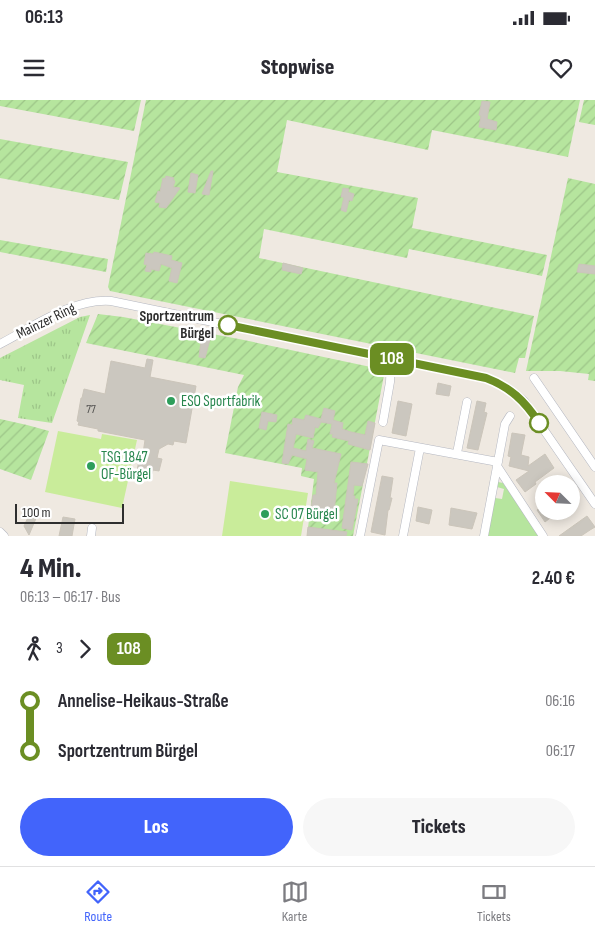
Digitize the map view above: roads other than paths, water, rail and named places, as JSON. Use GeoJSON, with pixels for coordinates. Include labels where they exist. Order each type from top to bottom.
{"type":"FeatureCollection","features":[{"type":"Feature","properties":{"kind":"street","name":"Mainzer Ring"},"geometry":{"type":"LineString","coordinates":[[0,344],[75,306],[104,300],[486,378],[509,389],[528,407],[595,504]]}},
{"type":"Feature","properties":{"kind":"street"},"geometry":{"type":"LineString","coordinates":[[382,422],[390,382],[391,358]]}},
{"type":"Feature","properties":{"kind":"street"},"geometry":{"type":"LineString","coordinates":[[534,378],[595,467]]}},
{"type":"Feature","properties":{"kind":"street"},"geometry":{"type":"LineString","coordinates":[[457,453],[467,402]]}},
{"type":"Feature","properties":{"kind":"street"},"geometry":{"type":"LineString","coordinates":[[484,536],[505,424],[510,416]]}},
{"type":"Feature","properties":{"kind":"street"},"geometry":{"type":"LineString","coordinates":[[360,536],[379,440],[457,453],[497,464],[543,536]]}},
{"type":"Feature","properties":{"kind":"street"},"geometry":{"type":"LineString","coordinates":[[404,536],[420,448]]}},
{"type":"Feature","properties":{"kind":"street"},"geometry":{"type":"LineString","coordinates":[[0,532],[4,536]]}},
{"type":"Feature","properties":{"kind":"place","name":"Sportzentrum Bürgel"},"geometry":{"type":"Point","coordinates":[228,325]}},
{"type":"Feature","properties":{"kind":"place","name":"ESO Sportfabrik"},"geometry":{"type":"Point","coordinates":[171,401]}},
{"type":"Feature","properties":{"kind":"place","name":"TSG 1847 OF-Bürgel"},"geometry":{"type":"Point","coordinates":[91,466]}},
{"type":"Feature","properties":{"kind":"place","name":"SC 07 Bürgel"},"geometry":{"type":"Point","coordinates":[265,514]}}]}
